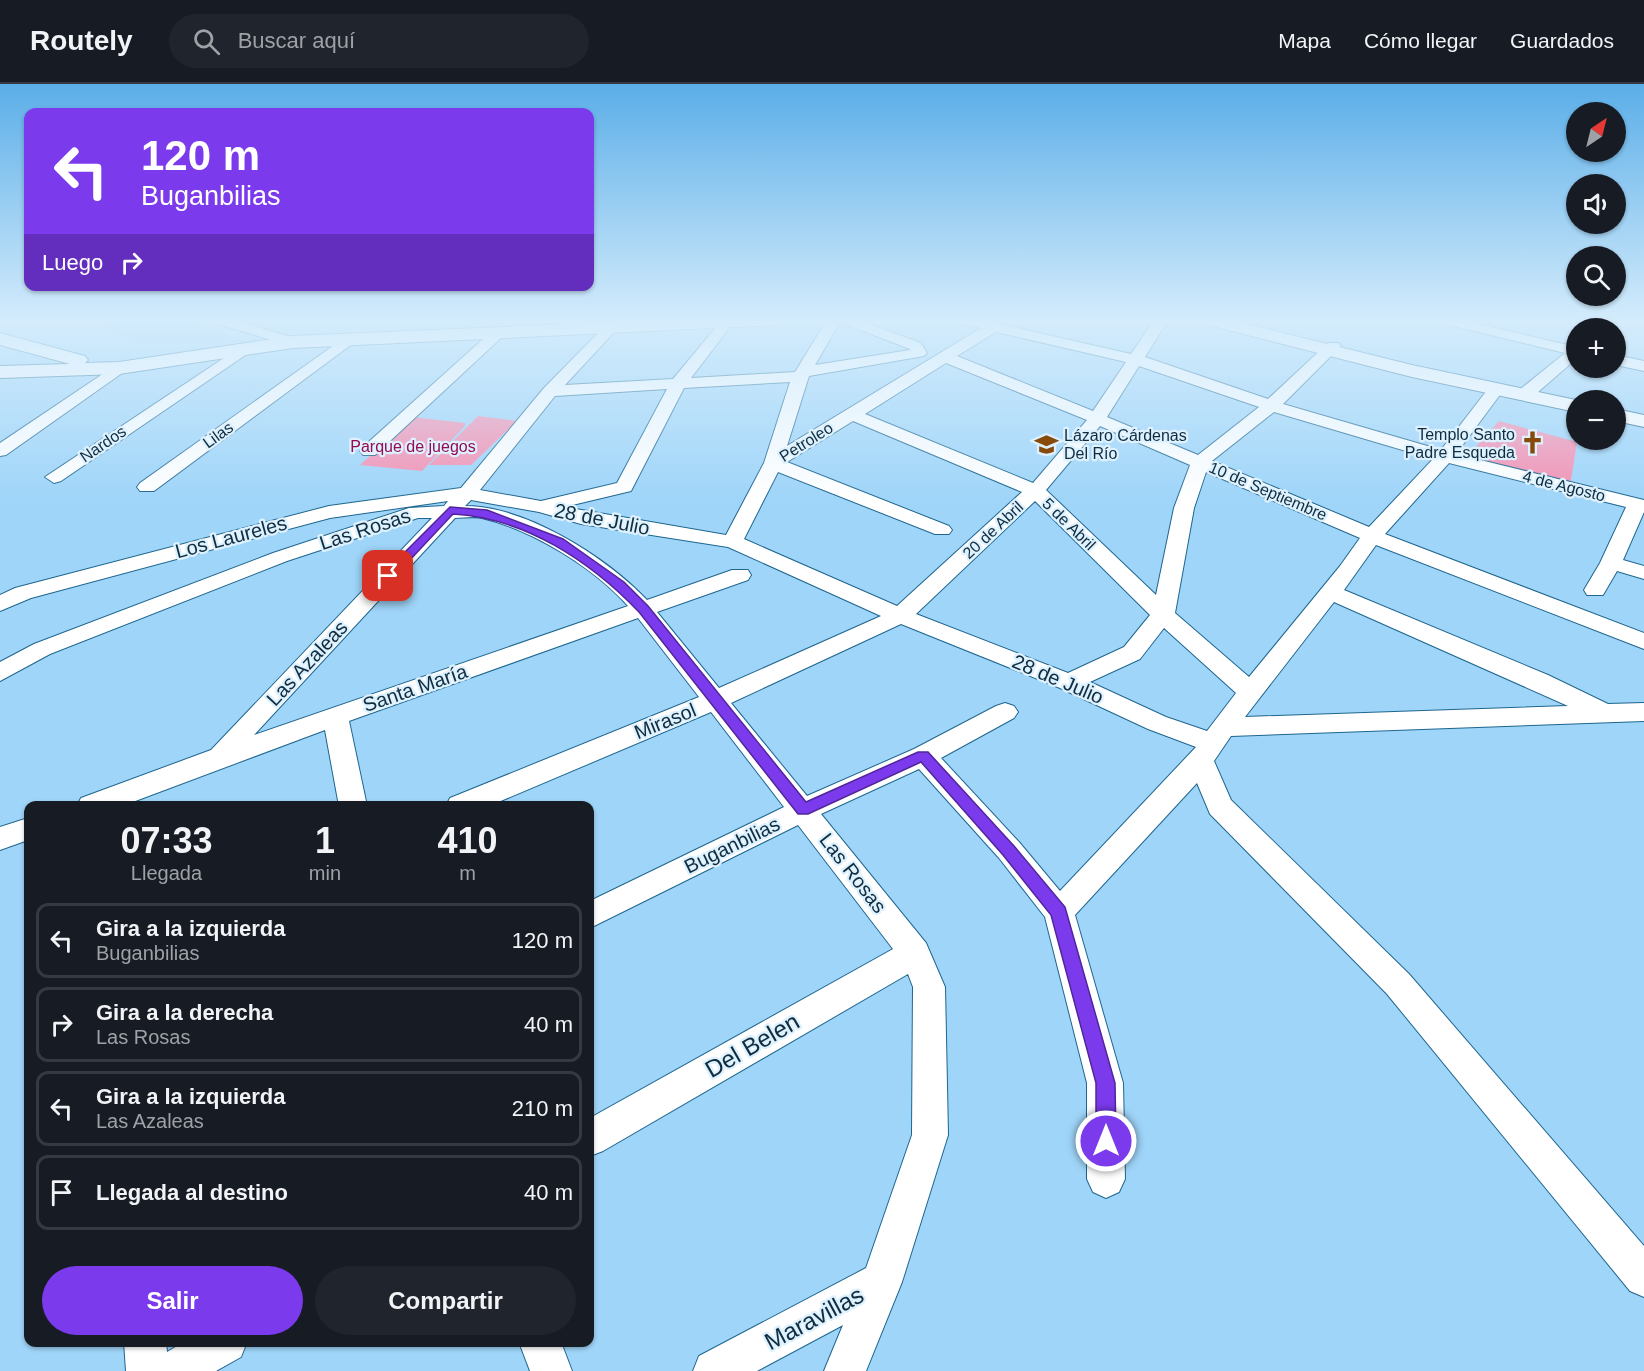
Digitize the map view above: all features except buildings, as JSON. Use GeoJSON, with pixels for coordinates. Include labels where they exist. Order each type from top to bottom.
{"type":"FeatureCollection","features":[{"type":"Feature","properties":{"kind":"street"},"geometry":{"type":"LineString","coordinates":[[0,451],[101,380]]}},
{"type":"Feature","properties":{"kind":"street","name":"Nardos"},"geometry":{"type":"LineString","coordinates":[[54,477],[199,380]]}},
{"type":"Feature","properties":{"kind":"street","name":"Lilas"},"geometry":{"type":"LineString","coordinates":[[147,487],[292,380]]}},
{"type":"Feature","properties":{"kind":"street"},"geometry":{"type":"LineString","coordinates":[[369,451],[447,380]]}},
{"type":"Feature","properties":{"kind":"street","name":"Las Azaleas"},"geometry":{"type":"LineString","coordinates":[[219,757],[459,502],[550,391],[555,380]]}},
{"type":"Feature","properties":{"kind":"street"},"geometry":{"type":"LineString","coordinates":[[542,507],[624,487],[681,380]]}},
{"type":"Feature","properties":{"kind":"street"},"geometry":{"type":"LineString","coordinates":[[550,391],[732,380]]}},
{"type":"Feature","properties":{"kind":"street"},"geometry":{"type":"LineString","coordinates":[[733,542],[773,463],[799,380]]}},
{"type":"Feature","properties":{"kind":"street","name":"Petroleo"},"geometry":{"type":"LineString","coordinates":[[773,463],[906,380]]}},
{"type":"Feature","properties":{"kind":"street","name":"10 de Septiembre"},"geometry":{"type":"LineString","coordinates":[[1008,380],[1096,420],[1372,536],[1644,641]]}},
{"type":"Feature","properties":{"kind":"street","name":"20 de Abril"},"geometry":{"type":"LineString","coordinates":[[900,616],[1052,475],[1096,420],[1123,380]]}},
{"type":"Feature","properties":{"kind":"street","name":"4 de Agosto"},"geometry":{"type":"LineString","coordinates":[[1195,380],[1271,406],[1445,457],[1641,505]]}},
{"type":"Feature","properties":{"kind":"street"},"geometry":{"type":"LineString","coordinates":[[1069,682],[1132,652],[1163,615],[1184,508],[1200,462],[1271,406],[1297,380]]}},
{"type":"Feature","properties":{"kind":"street"},"geometry":{"type":"LineString","coordinates":[[1460,380],[1566,404]]}},
{"type":"Feature","properties":{"kind":"street"},"geometry":{"type":"LineString","coordinates":[[1524,394],[1541,380]]}},
{"type":"Feature","properties":{"kind":"street"},"geometry":{"type":"LineString","coordinates":[[1059,912],[1212,744],[1250,692],[1331,593],[1372,536],[1445,457],[1497,388]]}},
{"type":"Feature","properties":{"kind":"street","name":"5 de Abril"},"geometry":{"type":"LineString","coordinates":[[851,414],[1036,491],[1163,615],[1250,692]]}},
{"type":"Feature","properties":{"kind":"street"},"geometry":{"type":"LineString","coordinates":[[1626,417],[1644,421]]}},
{"type":"Feature","properties":{"kind":"street"},"geometry":{"type":"LineString","coordinates":[[773,463],[942,530]]}},
{"type":"Feature","properties":{"kind":"street","name":"28 de Julio"},"geometry":{"type":"LineString","coordinates":[[459,502],[542,507],[581,518],[733,542],[900,616],[1069,682],[1157,723],[1212,744]]}},
{"type":"Feature","properties":{"kind":"street","name":"Los Laureles"},"geometry":{"type":"LineString","coordinates":[[0,604],[23,593],[329,512],[459,502]]}},
{"type":"Feature","properties":{"kind":"street","name":"Las Rosas"},"geometry":{"type":"LineString","coordinates":[[0,673],[42,649],[280,557],[416,512],[459,502],[560,542],[620,584],[716,700],[915,952],[929,987],[930,1135],[882,1282],[845,1371]]}},
{"type":"Feature","properties":{"kind":"street"},"geometry":{"type":"LineString","coordinates":[[1595,590],[1641,505]]}},
{"type":"Feature","properties":{"kind":"street"},"geometry":{"type":"LineString","coordinates":[[1611,562],[1644,573]]}},
{"type":"Feature","properties":{"kind":"street","name":"Santa María"},"geometry":{"type":"LineString","coordinates":[[104,801],[334,716],[740,575]]}},
{"type":"Feature","properties":{"kind":"street"},"geometry":{"type":"LineString","coordinates":[[1331,593],[1539,681],[1606,714]]}},
{"type":"Feature","properties":{"kind":"street","name":"Mirasol"},"geometry":{"type":"LineString","coordinates":[[472,801],[716,700],[900,616]]}},
{"type":"Feature","properties":{"kind":"street","name":"Buganbilias"},"geometry":{"type":"LineString","coordinates":[[594,913],[803,810],[923,756],[1005,712]]}},
{"type":"Feature","properties":{"kind":"street"},"geometry":{"type":"LineString","coordinates":[[1212,744],[1644,712]]}},
{"type":"Feature","properties":{"kind":"street"},"geometry":{"type":"LineString","coordinates":[[334,716],[351,801]]}},
{"type":"Feature","properties":{"kind":"street"},"geometry":{"type":"LineString","coordinates":[[1212,744],[1220,806],[1398,984],[1644,1277]]}},
{"type":"Feature","properties":{"kind":"street"},"geometry":{"type":"LineString","coordinates":[[923,756],[1009,850],[1059,912],[1106,1083],[1106,1179]]}},
{"type":"Feature","properties":{"kind":"street"},"geometry":{"type":"LineString","coordinates":[[0,839],[24,830]]}},
{"type":"Feature","properties":{"kind":"street","name":"Del Belen"},"geometry":{"type":"LineString","coordinates":[[594,1136],[915,952]]}},
{"type":"Feature","properties":{"kind":"street","name":"Maravillas"},"geometry":{"type":"LineString","coordinates":[[714,1371],[882,1282]]}},
{"type":"Feature","properties":{"kind":"street"},"geometry":{"type":"LineString","coordinates":[[145,1347],[147,1371]]}},
{"type":"Feature","properties":{"kind":"street"},"geometry":{"type":"LineString","coordinates":[[175,1371],[217,1347]]}},
{"type":"Feature","properties":{"kind":"street"},"geometry":{"type":"LineString","coordinates":[[542,1347],[551,1371]]}},
{"type":"Feature","properties":{"kind":"green space"},"geometry":{"type":"Polygon","coordinates":[[[478,416],[517,421],[471,465],[429,465],[478,416]]]}},
{"type":"Feature","properties":{"kind":"green space","name":"Parque de juegos"},"geometry":{"type":"Polygon","coordinates":[[[412,417],[465,423],[465,426],[422,471],[360,465],[412,417]]]}},
{"type":"Feature","properties":{"kind":"green space"},"geometry":{"type":"Polygon","coordinates":[[[1499,421],[1566,439],[1566,450],[1576,450],[1570,486],[1465,459],[1499,421]]]}},
{"type":"Feature","properties":{"kind":"place","name":"Templo Santo Padre Esqueda"},"geometry":{"type":"Point","coordinates":[1533,443]}},
{"type":"Feature","properties":{"kind":"place","name":"Lázaro Cárdenas Del Río"},"geometry":{"type":"Point","coordinates":[1046,444]}},
{"type":"Feature","properties":{"kind":"route"},"geometry":{"type":"LineString","coordinates":[[388,576],[450,510],[484,512],[560,542],[620,584],[643,609],[803,810],[923,756],[1009,850],[1059,912],[1106,1083],[1106,1141]]}}]}
